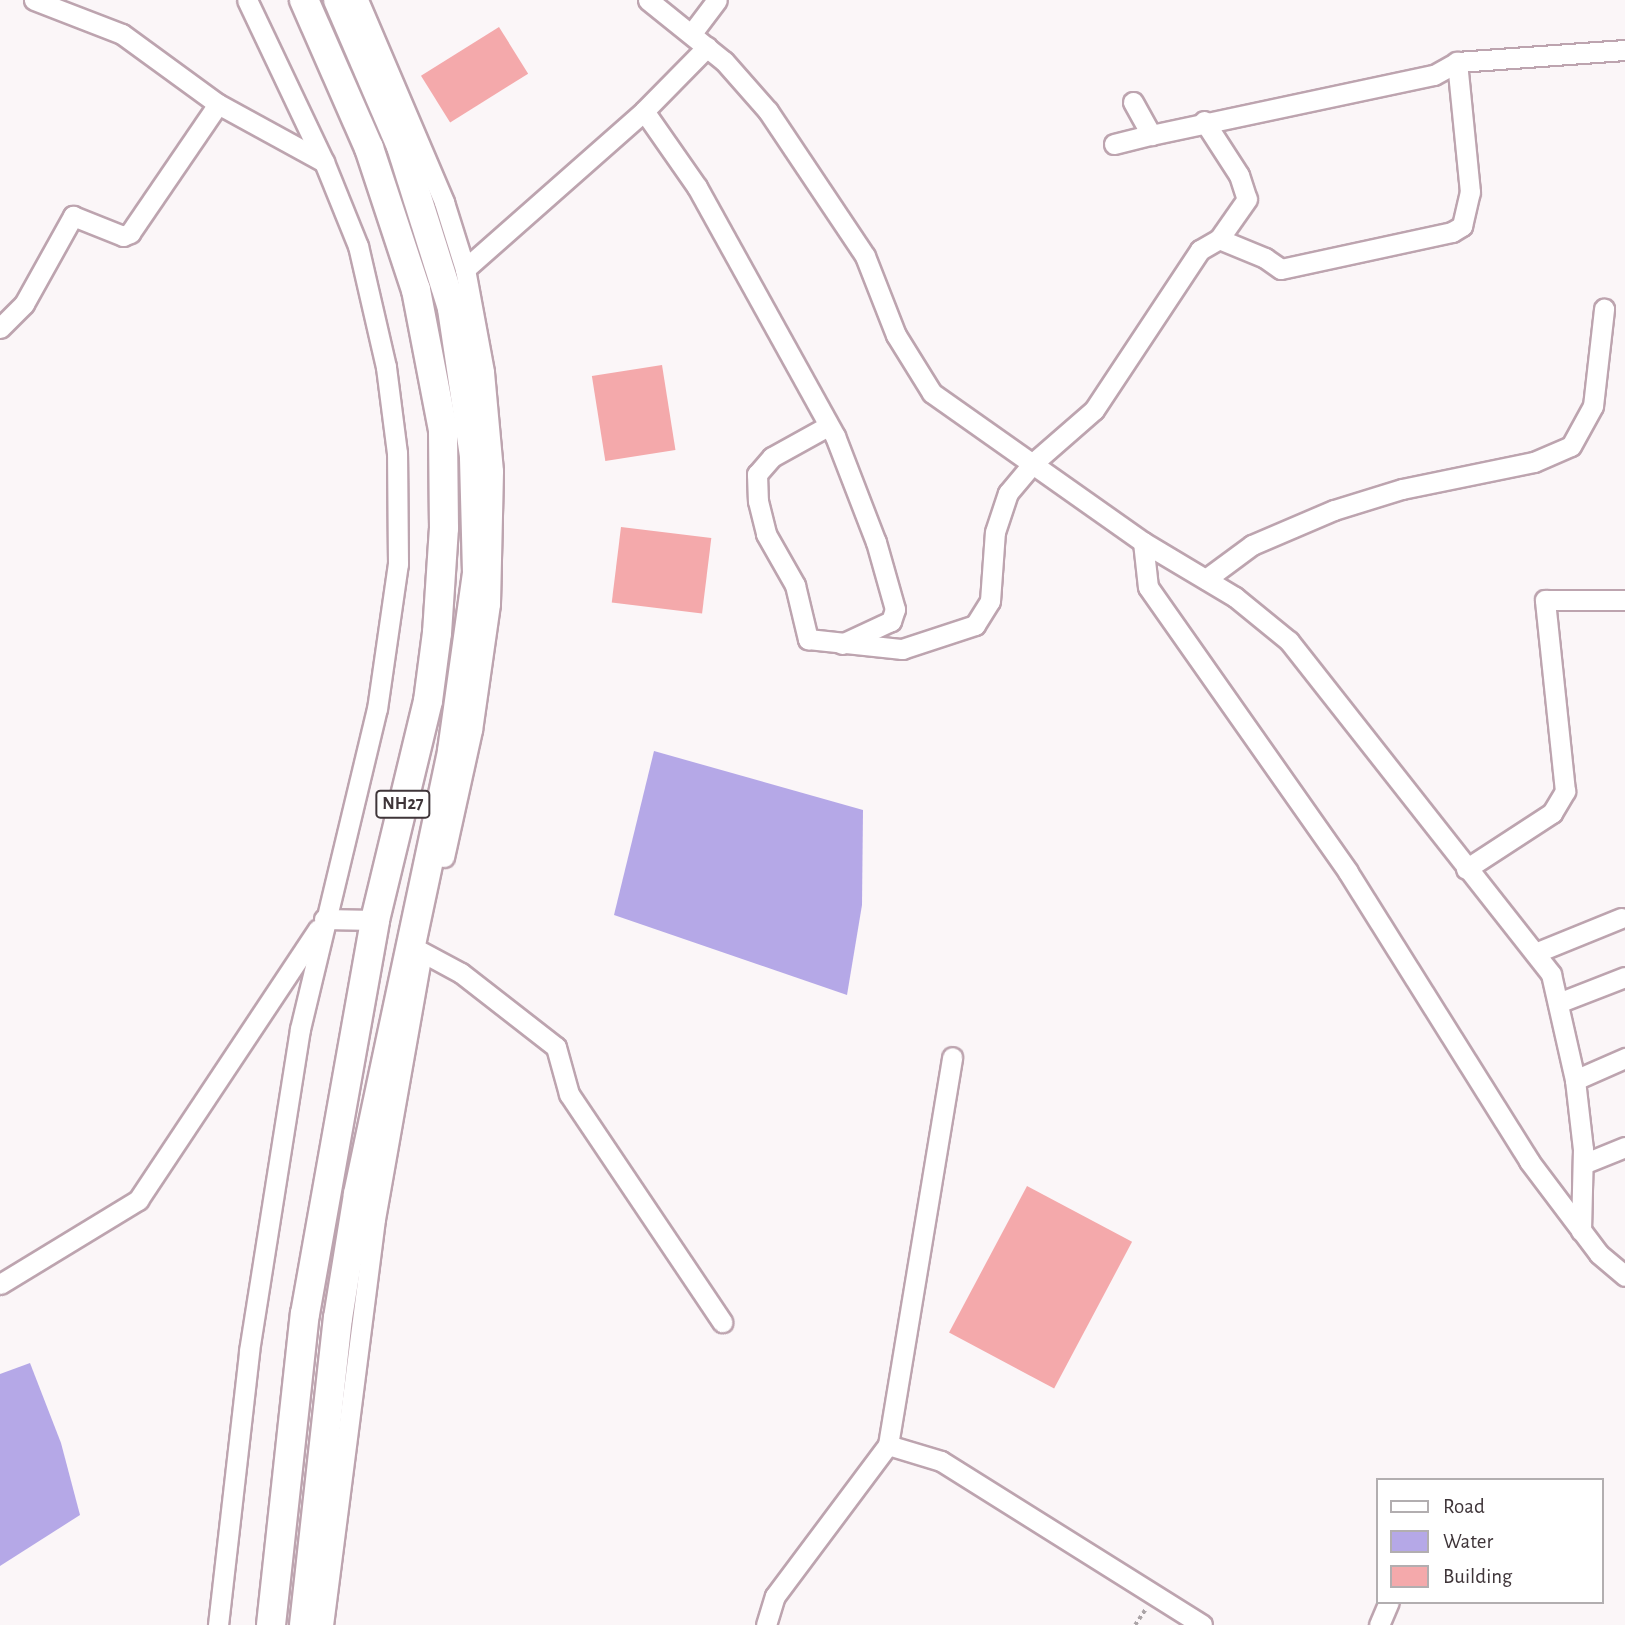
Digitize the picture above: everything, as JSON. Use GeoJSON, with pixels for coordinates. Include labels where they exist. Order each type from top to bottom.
{"type":"FeatureCollection","features":[{"type":"Feature","properties":{"kind":"highway","name":"NH27"},"geometry":{"type":"LineString","coordinates":[[271,1625],[305,1314],[374,920],[428,701],[438,633],[443,430],[431,355],[397,223],[304,0]]}},
{"type":"Feature","properties":{"kind":"highway","name":"NH27"},"geometry":{"type":"LineString","coordinates":[[304,1625],[338,1318],[358,1194],[452,751],[477,573],[474,456],[452,307],[401,146],[338,0]]}},
{"type":"Feature","properties":{"kind":"street"},"geometry":{"type":"LineString","coordinates":[[34,0],[122,34],[218,104],[324,162]]}},
{"type":"Feature","properties":{"kind":"street"},"geometry":{"type":"LineString","coordinates":[[218,1625],[249,1351],[300,1029],[324,919],[377,709],[398,564],[397,453],[386,367],[358,246],[324,162],[247,0]]}},
{"type":"Feature","properties":{"kind":"street"},"geometry":{"type":"LineString","coordinates":[[323,1625],[375,1219],[422,952],[472,730],[490,604],[493,471],[484,372],[465,269],[444,202],[358,0]]}},
{"type":"Feature","properties":{"kind":"street"},"geometry":{"type":"LineString","coordinates":[[648,0],[692,33],[768,111],[865,256],[895,335],[932,393],[1143,542],[1235,597],[1304,658],[1466,869],[1535,953],[1550,974],[1575,1080],[1583,1164],[1581,1231]]}},
{"type":"Feature","properties":{"kind":"street"},"geometry":{"type":"LineString","coordinates":[[692,33],[717,0]]}},
{"type":"Feature","properties":{"kind":"street"},"geometry":{"type":"LineString","coordinates":[[465,269],[644,111],[707,47]]}},
{"type":"Feature","properties":{"kind":"street"},"geometry":{"type":"LineString","coordinates":[[1114,144],[1204,121],[1434,75],[1457,62],[1625,50]]}},
{"type":"Feature","properties":{"kind":"street"},"geometry":{"type":"LineString","coordinates":[[1219,239],[1265,258],[1281,269],[1439,235],[1462,226],[1470,192],[1457,62]]}},
{"type":"Feature","properties":{"kind":"street"},"geometry":{"type":"LineString","coordinates":[[1133,102],[1151,135]]}},
{"type":"Feature","properties":{"kind":"street"},"geometry":{"type":"LineString","coordinates":[[0,328],[24,304],[73,216],[123,236],[130,233],[218,104]]}},
{"type":"Feature","properties":{"kind":"street"},"geometry":{"type":"LineString","coordinates":[[644,111],[697,187],[828,425],[876,542],[895,610],[891,621],[841,645]]}},
{"type":"Feature","properties":{"kind":"street"},"geometry":{"type":"LineString","coordinates":[[828,425],[772,457],[757,474],[758,500],[766,534],[795,585],[808,639],[841,645],[902,649],[975,625],[990,601],[995,532],[1008,494],[1032,464],[1094,410],[1200,250],[1219,239],[1247,199],[1239,175],[1204,121]]}},
{"type":"Feature","properties":{"kind":"street"},"geometry":{"type":"LineString","coordinates":[[1206,579],[1252,545],[1334,510],[1402,489],[1534,462],[1571,446],[1593,406],[1604,309]]}},
{"type":"Feature","properties":{"kind":"street"},"geometry":{"type":"LineString","coordinates":[[1143,542],[1148,587],[1348,872],[1529,1161],[1599,1254],[1625,1276]]}},
{"type":"Feature","properties":{"kind":"street"},"geometry":{"type":"LineString","coordinates":[[1466,869],[1552,813],[1565,791],[1545,600],[1625,600]]}},
{"type":"Feature","properties":{"kind":"street"},"geometry":{"type":"LineString","coordinates":[[1535,953],[1621,918]]}},
{"type":"Feature","properties":{"kind":"street"},"geometry":{"type":"LineString","coordinates":[[324,919],[374,920]]}},
{"type":"Feature","properties":{"kind":"street"},"geometry":{"type":"LineString","coordinates":[[0,1284],[138,1200],[324,919]]}},
{"type":"Feature","properties":{"kind":"street"},"geometry":{"type":"LineString","coordinates":[[422,952],[461,973],[555,1048],[569,1094],[722,1322]]}},
{"type":"Feature","properties":{"kind":"street"},"geometry":{"type":"LineString","coordinates":[[1558,1003],[1625,977]]}},
{"type":"Feature","properties":{"kind":"street"},"geometry":{"type":"LineString","coordinates":[[766,1625],[775,1596],[814,1550],[888,1446],[952,1058]]}},
{"type":"Feature","properties":{"kind":"street"},"geometry":{"type":"LineString","coordinates":[[1575,1080],[1625,1058]]}},
{"type":"Feature","properties":{"kind":"street"},"geometry":{"type":"LineString","coordinates":[[1583,1164],[1625,1147]]}},
{"type":"Feature","properties":{"kind":"street"},"geometry":{"type":"LineString","coordinates":[[888,1446],[941,1461],[1202,1625]]}},
{"type":"Feature","properties":{"kind":"street"},"geometry":{"type":"LineString","coordinates":[[1379,1625],[1388,1604]]}},
{"type":"Feature","properties":{"kind":"water"},"geometry":{"type":"Polygon","coordinates":[[[654,751],[863,810],[862,905],[847,995],[614,915],[654,751]]]}},
{"type":"Feature","properties":{"kind":"water"},"geometry":{"type":"Polygon","coordinates":[[[30,1363],[61,1443],[80,1515],[0,1566],[0,1374],[30,1363]]]}},
{"type":"Feature","properties":{"kind":"building"},"geometry":{"type":"Polygon","coordinates":[[[499,27],[528,74],[450,122],[421,76],[499,27]]]}},
{"type":"Feature","properties":{"kind":"building"},"geometry":{"type":"Polygon","coordinates":[[[662,365],[675,450],[605,461],[592,376],[662,365]]]}},
{"type":"Feature","properties":{"kind":"building"},"geometry":{"type":"Polygon","coordinates":[[[621,527],[711,538],[702,614],[612,602],[621,527]]]}},
{"type":"Feature","properties":{"kind":"building"},"geometry":{"type":"Polygon","coordinates":[[[1027,1186],[1132,1242],[1054,1388],[949,1333],[1027,1186]]]}}]}
